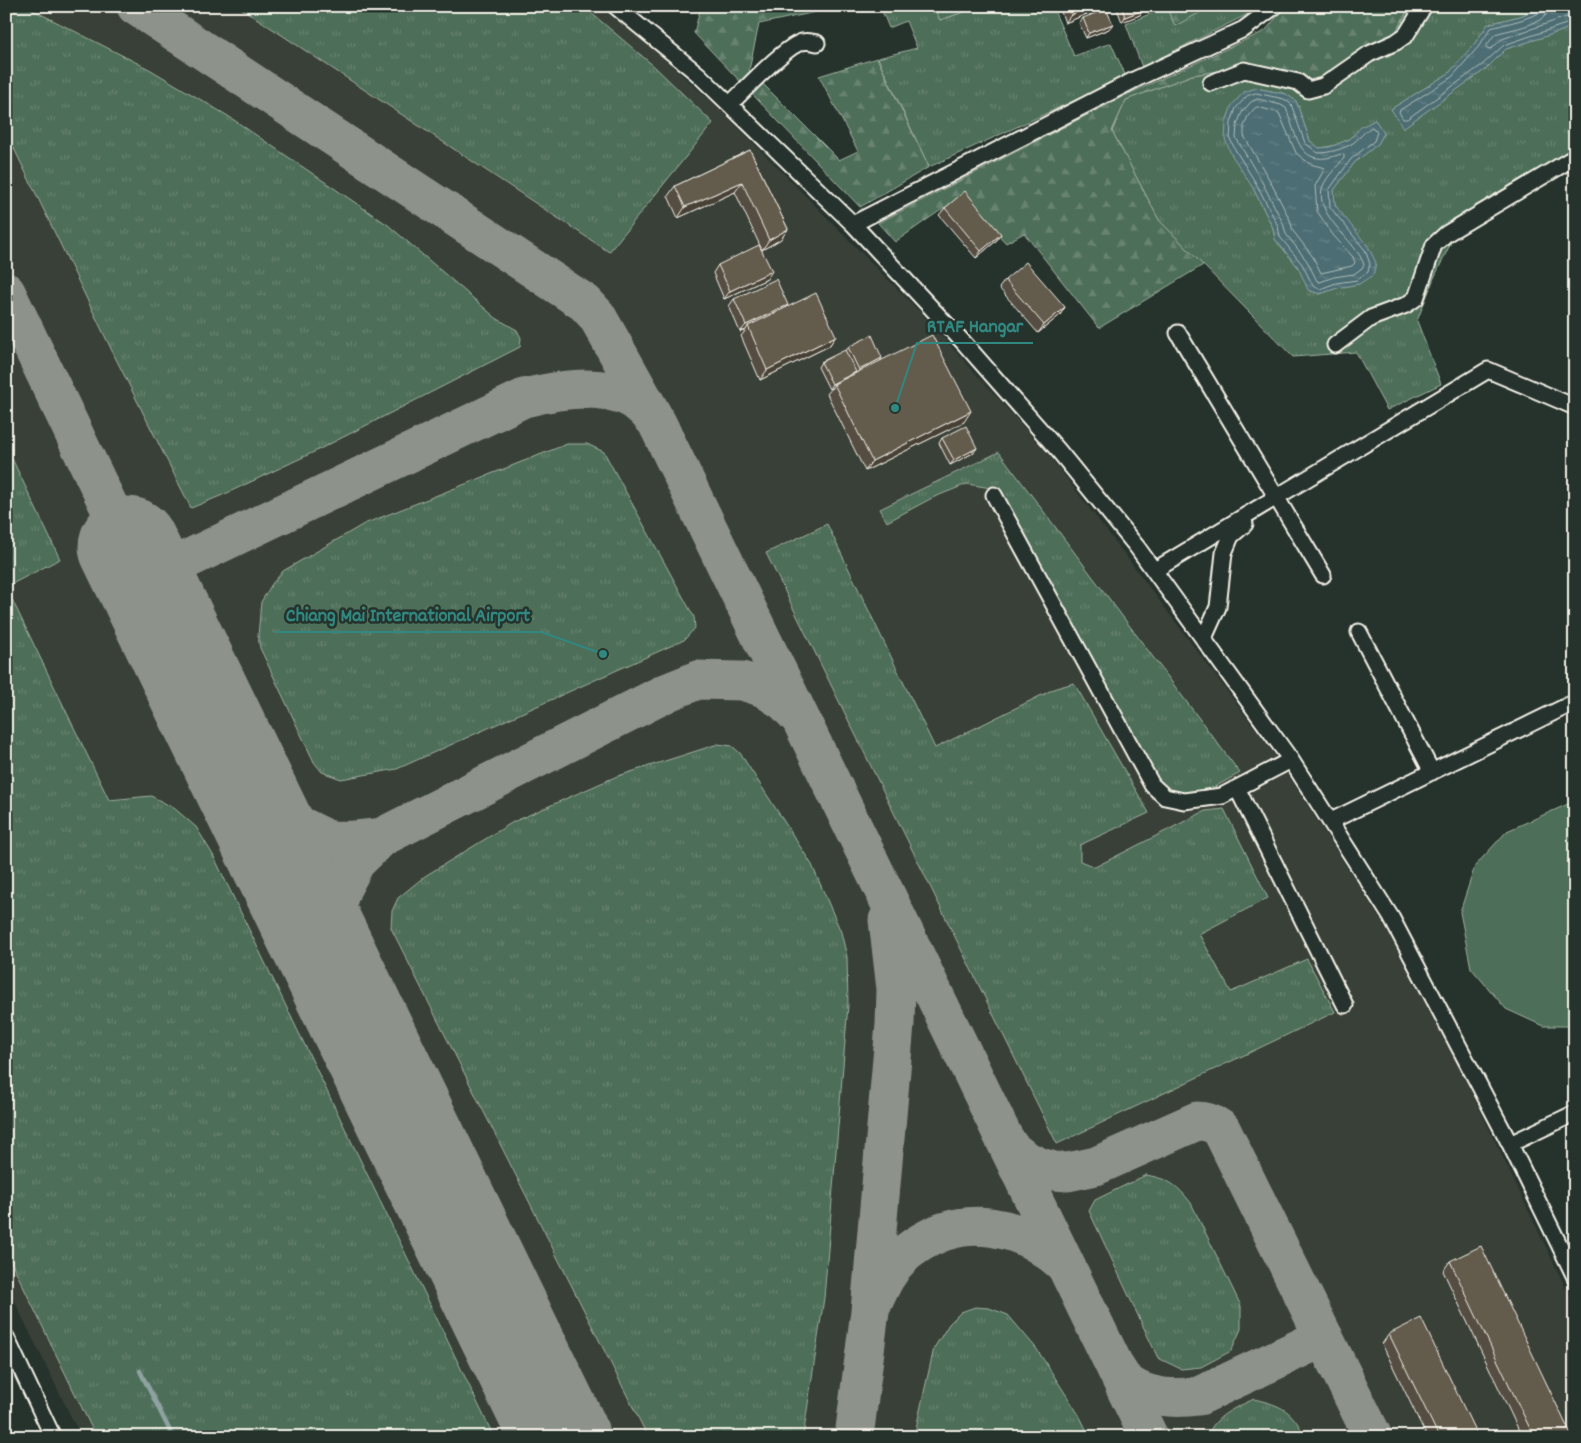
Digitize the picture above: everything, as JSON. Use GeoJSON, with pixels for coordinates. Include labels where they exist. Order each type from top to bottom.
{"type":"FeatureCollection","features":[{"type":"Feature","properties":{"kind":"street"},"geometry":{"type":"LineString","coordinates":[[615,6],[698,74],[853,224],[965,344],[1033,422],[1155,570],[1291,760],[1391,917],[1510,1144],[1575,1277]]}},
{"type":"Feature","properties":{"kind":"street"},"geometry":{"type":"LineString","coordinates":[[853,224],[1138,78],[1244,29],[1275,6]]}},
{"type":"Feature","properties":{"kind":"street"},"geometry":{"type":"LineString","coordinates":[[1211,82],[1244,70],[1298,82],[1308,90],[1323,86],[1369,54],[1396,42],[1406,35],[1424,6]]}},
{"type":"Feature","properties":{"kind":"street"},"geometry":{"type":"LineString","coordinates":[[730,104],[776,59],[802,42],[818,43]]}},
{"type":"Feature","properties":{"kind":"street"},"geometry":{"type":"LineString","coordinates":[[1335,345],[1371,318],[1406,306],[1416,298],[1434,245],[1446,234],[1575,157]]}},
{"type":"Feature","properties":{"kind":"street"},"geometry":{"type":"LineString","coordinates":[[1178,333],[1323,575]]}},
{"type":"Feature","properties":{"kind":"street"},"geometry":{"type":"LineString","coordinates":[[1155,570],[1488,370],[1575,407]]}},
{"type":"Feature","properties":{"kind":"street"},"geometry":{"type":"LineString","coordinates":[[994,495],[1152,785],[1165,797],[1184,801],[1222,796],[1291,760]]}},
{"type":"Feature","properties":{"kind":"street"},"geometry":{"type":"LineString","coordinates":[[1204,638],[1218,607],[1224,553],[1231,536],[1243,527],[1256,509]]}},
{"type":"Feature","properties":{"kind":"street"},"geometry":{"type":"LineString","coordinates":[[1359,632],[1432,772]]}},
{"type":"Feature","properties":{"kind":"street"},"geometry":{"type":"LineString","coordinates":[[1331,821],[1575,702]]}},
{"type":"Feature","properties":{"kind":"street"},"geometry":{"type":"LineString","coordinates":[[1236,788],[1345,1005]]}},
{"type":"Feature","properties":{"kind":"street"},"geometry":{"type":"LineString","coordinates":[[1510,1144],[1575,1113]]}},
{"type":"Feature","properties":{"kind":"street"},"geometry":{"type":"LineString","coordinates":[[6,1337],[53,1437]]}},
{"type":"Feature","properties":{"kind":"shaded area"},"geometry":{"type":"Polygon","coordinates":[[[6,6],[602,6],[648,44],[723,112],[923,315],[1048,454],[1276,756],[1382,922],[1442,1031],[1575,1307],[1575,1437],[81,1437],[6,1284],[6,6]]]}},
{"type":"Feature","properties":{"kind":"green space"},"geometry":{"type":"Polygon","coordinates":[[[6,6],[25,6],[151,70],[228,116],[388,225],[496,318],[517,330],[521,338],[520,347],[314,452],[191,508],[115,357],[6,132],[6,6]]]}},
{"type":"Feature","properties":{"kind":"green space"},"geometry":{"type":"Polygon","coordinates":[[[238,6],[583,6],[655,67],[713,123],[609,252],[238,6]]]}},
{"type":"Feature","properties":{"kind":"green space"},"geometry":{"type":"Polygon","coordinates":[[[701,6],[835,6],[835,8],[759,24],[749,70],[839,160],[858,151],[819,76],[877,58],[929,167],[860,207],[694,33],[701,6]]]}},
{"type":"Feature","properties":{"kind":"green space"},"geometry":{"type":"Polygon","coordinates":[[[880,6],[933,6],[940,20],[982,6],[1052,6],[1074,56],[1111,43],[1126,77],[929,167],[878,58],[917,48],[906,21],[889,28],[880,6]]]}},
{"type":"Feature","properties":{"kind":"green space"},"geometry":{"type":"Polygon","coordinates":[[[933,6],[982,6],[940,20],[933,6]]]}},
{"type":"Feature","properties":{"kind":"green space"},"geometry":{"type":"Polygon","coordinates":[[[1166,6],[1212,6],[1175,26],[1166,6]]]}},
{"type":"Feature","properties":{"kind":"green space"},"geometry":{"type":"Polygon","coordinates":[[[1212,6],[1244,6],[1248,14],[1142,67],[1126,24],[1166,7],[1175,25],[1212,6]]]}},
{"type":"Feature","properties":{"kind":"green space"},"geometry":{"type":"Polygon","coordinates":[[[1286,6],[1410,6],[1394,35],[1314,82],[1253,66],[1192,75],[1126,100],[1112,131],[1159,220],[1203,265],[1099,328],[1024,233],[1006,243],[961,196],[895,242],[878,223],[1124,96],[1265,31],[1286,6]]]}},
{"type":"Feature","properties":{"kind":"green space"},"geometry":{"type":"Polygon","coordinates":[[[1410,6],[1545,6],[1520,16],[1488,24],[1475,43],[1449,73],[1391,109],[1404,127],[1486,69],[1506,49],[1575,25],[1575,166],[1456,232],[1434,278],[1417,321],[1441,384],[1387,410],[1356,352],[1293,357],[1159,220],[1112,131],[1126,100],[1192,75],[1253,66],[1394,35],[1410,6]],[[1256,88],[1244,94],[1236,101],[1226,122],[1253,188],[1273,228],[1275,239],[1298,267],[1309,290],[1320,294],[1337,288],[1359,284],[1348,223],[1335,205],[1334,190],[1355,162],[1378,144],[1384,133],[1375,120],[1344,142],[1319,148],[1310,141],[1296,101],[1286,94],[1256,88]]]}},
{"type":"Feature","properties":{"kind":"green space"},"geometry":{"type":"Polygon","coordinates":[[[567,444],[587,444],[604,452],[694,617],[695,628],[684,640],[397,769],[341,779],[322,772],[314,762],[260,648],[258,636],[261,602],[272,584],[283,571],[364,524],[567,444]]]}},
{"type":"Feature","properties":{"kind":"green space"},"geometry":{"type":"Polygon","coordinates":[[[6,446],[60,559],[6,587],[6,446]]]}},
{"type":"Feature","properties":{"kind":"green space"},"geometry":{"type":"Polygon","coordinates":[[[999,452],[1240,773],[1200,795],[1178,801],[1161,791],[1003,506],[991,488],[967,484],[932,498],[887,522],[880,509],[999,452]]]}},
{"type":"Feature","properties":{"kind":"green space"},"geometry":{"type":"Polygon","coordinates":[[[827,524],[935,748],[1056,688],[1074,683],[1149,813],[1080,845],[1080,861],[1095,867],[1205,811],[1224,809],[1268,898],[1199,934],[1231,992],[1307,959],[1335,1012],[1057,1144],[766,553],[827,524]]]}},
{"type":"Feature","properties":{"kind":"green space"},"geometry":{"type":"Polygon","coordinates":[[[6,587],[109,800],[151,796],[174,808],[196,827],[213,855],[494,1437],[96,1437],[6,1251],[6,587]]]}},
{"type":"Feature","properties":{"kind":"green space"},"geometry":{"type":"Polygon","coordinates":[[[718,744],[732,746],[740,753],[812,865],[841,932],[847,957],[848,1005],[824,1298],[803,1437],[648,1437],[391,928],[392,911],[398,898],[425,876],[513,822],[615,777],[718,744]]]}},
{"type":"Feature","properties":{"kind":"green space"},"geometry":{"type":"Polygon","coordinates":[[[1575,801],[1575,1026],[1543,1026],[1506,1009],[1471,968],[1460,912],[1475,866],[1507,831],[1575,801]]]}},
{"type":"Feature","properties":{"kind":"green space"},"geometry":{"type":"Polygon","coordinates":[[[1146,1175],[1172,1184],[1191,1203],[1241,1306],[1241,1329],[1231,1351],[1201,1367],[1181,1369],[1158,1358],[1089,1211],[1095,1200],[1146,1175]]]}},
{"type":"Feature","properties":{"kind":"green space"},"geometry":{"type":"Polygon","coordinates":[[[975,1307],[989,1308],[1008,1315],[1036,1348],[1079,1415],[1090,1437],[914,1437],[934,1348],[949,1324],[961,1312],[975,1307]]]}},
{"type":"Feature","properties":{"kind":"green space"},"geometry":{"type":"Polygon","coordinates":[[[1254,1399],[1286,1410],[1296,1421],[1305,1437],[1207,1437],[1215,1423],[1226,1413],[1254,1399]]]}},
{"type":"Feature","properties":{"kind":"water"},"geometry":{"type":"Polygon","coordinates":[[[1545,6],[1575,6],[1575,25],[1506,49],[1486,69],[1403,128],[1391,109],[1449,73],[1475,43],[1488,24],[1520,16],[1545,6]]]}},
{"type":"Feature","properties":{"kind":"water"},"geometry":{"type":"Polygon","coordinates":[[[1256,88],[1286,94],[1296,101],[1310,141],[1319,148],[1330,147],[1350,139],[1361,127],[1375,120],[1384,133],[1378,144],[1355,162],[1334,190],[1335,205],[1369,248],[1376,263],[1373,275],[1359,284],[1337,288],[1320,294],[1308,290],[1298,267],[1275,239],[1273,228],[1253,188],[1231,154],[1225,139],[1226,122],[1232,105],[1244,92],[1256,88]]]}},
{"type":"Feature","properties":{"kind":"building"},"geometry":{"type":"Polygon","coordinates":[[[1067,6],[1092,6],[1071,15],[1067,6]]]}},
{"type":"Feature","properties":{"kind":"building"},"geometry":{"type":"Polygon","coordinates":[[[1121,6],[1142,6],[1143,10],[1125,17],[1121,6]]]}},
{"type":"Feature","properties":{"kind":"building"},"geometry":{"type":"Polygon","coordinates":[[[1106,9],[1113,24],[1089,33],[1083,18],[1106,9]]]}},
{"type":"Feature","properties":{"kind":"building"},"geometry":{"type":"Polygon","coordinates":[[[750,150],[788,229],[769,240],[742,182],[685,207],[675,186],[750,150]]]}},
{"type":"Feature","properties":{"kind":"building"},"geometry":{"type":"Polygon","coordinates":[[[965,191],[1001,234],[981,251],[945,208],[965,191]]]}},
{"type":"Feature","properties":{"kind":"building"},"geometry":{"type":"Polygon","coordinates":[[[759,245],[772,271],[730,291],[718,265],[759,245]]]}},
{"type":"Feature","properties":{"kind":"building"},"geometry":{"type":"Polygon","coordinates":[[[1026,262],[1065,307],[1044,325],[1005,280],[1026,262]]]}},
{"type":"Feature","properties":{"kind":"building"},"geometry":{"type":"Polygon","coordinates":[[[776,279],[788,305],[746,325],[734,299],[776,279]]]}},
{"type":"Feature","properties":{"kind":"building"},"geometry":{"type":"Polygon","coordinates":[[[816,293],[836,336],[767,370],[748,326],[816,293]]]}},
{"type":"Feature","properties":{"kind":"building"},"geometry":{"type":"Polygon","coordinates":[[[872,335],[882,358],[859,370],[848,347],[872,335]]]}},
{"type":"Feature","properties":{"kind":"building"},"geometry":{"type":"Polygon","coordinates":[[[932,335],[971,411],[872,461],[834,384],[932,335]]]}},
{"type":"Feature","properties":{"kind":"building"},"geometry":{"type":"Polygon","coordinates":[[[845,350],[856,372],[832,384],[821,362],[845,350]]]}},
{"type":"Feature","properties":{"kind":"building"},"geometry":{"type":"Polygon","coordinates":[[[966,426],[977,448],[954,460],[942,438],[966,426]]]}},
{"type":"Feature","properties":{"kind":"building"},"geometry":{"type":"Polygon","coordinates":[[[1481,1246],[1572,1437],[1534,1437],[1450,1261],[1481,1246]]]}},
{"type":"Feature","properties":{"kind":"building"},"geometry":{"type":"Polygon","coordinates":[[[1421,1318],[1478,1437],[1439,1437],[1389,1334],[1421,1318]]]}},
{"type":"Feature","properties":{"kind":"waterway"},"geometry":{"type":"LineString","coordinates":[[140,1371],[173,1437]]}},
{"type":"Feature","properties":{"kind":"taxiway"},"geometry":{"type":"LineString","coordinates":[[136,6],[585,303],[597,316],[658,425],[1149,1437]]}},
{"type":"Feature","properties":{"kind":"taxiway"},"geometry":{"type":"LineString","coordinates":[[6,292],[128,546]]}},
{"type":"Feature","properties":{"kind":"taxiway"},"geometry":{"type":"LineString","coordinates":[[144,580],[524,398],[564,390],[593,389],[607,391],[632,399],[653,418]]}},
{"type":"Feature","properties":{"kind":"taxiway"},"geometry":{"type":"LineString","coordinates":[[348,999],[334,947],[333,915],[342,888],[356,862],[382,837],[668,692],[698,680],[742,681],[764,688],[785,702],[798,716]]}},
{"type":"Feature","properties":{"kind":"taxiway"},"geometry":{"type":"LineString","coordinates":[[234,765],[270,804],[290,820],[324,838],[347,840],[382,837]]}},
{"type":"Feature","properties":{"kind":"taxiway"},"geometry":{"type":"LineString","coordinates":[[854,1437],[870,1311],[895,1024],[896,989],[888,920]]}},
{"type":"Feature","properties":{"kind":"taxiway"},"geometry":{"type":"LineString","coordinates":[[1006,1141],[1011,1149],[1025,1160],[1054,1171],[1068,1172],[1096,1166],[1197,1121],[1204,1121],[1221,1129],[1373,1437]]}},
{"type":"Feature","properties":{"kind":"taxiway"},"geometry":{"type":"LineString","coordinates":[[874,1301],[888,1274],[904,1255],[933,1236],[953,1229],[972,1226],[992,1227],[1011,1232],[1048,1250],[1064,1264]]}},
{"type":"Feature","properties":{"kind":"taxiway"},"geometry":{"type":"LineString","coordinates":[[1116,1369],[1126,1382],[1142,1392],[1171,1397],[1199,1396],[1324,1337]]}},
{"type":"Feature","properties":{"kind":"runway"},"geometry":{"type":"LineString","coordinates":[[128,546],[560,1437]]}},
{"type":"Feature","properties":{"kind":"place","name":"RTAF Hangar"},"geometry":{"type":"Point","coordinates":[895,408]}},
{"type":"Feature","properties":{"kind":"place","name":"Chiang Mai International Airport"},"geometry":{"type":"Point","coordinates":[603,654]}}]}
